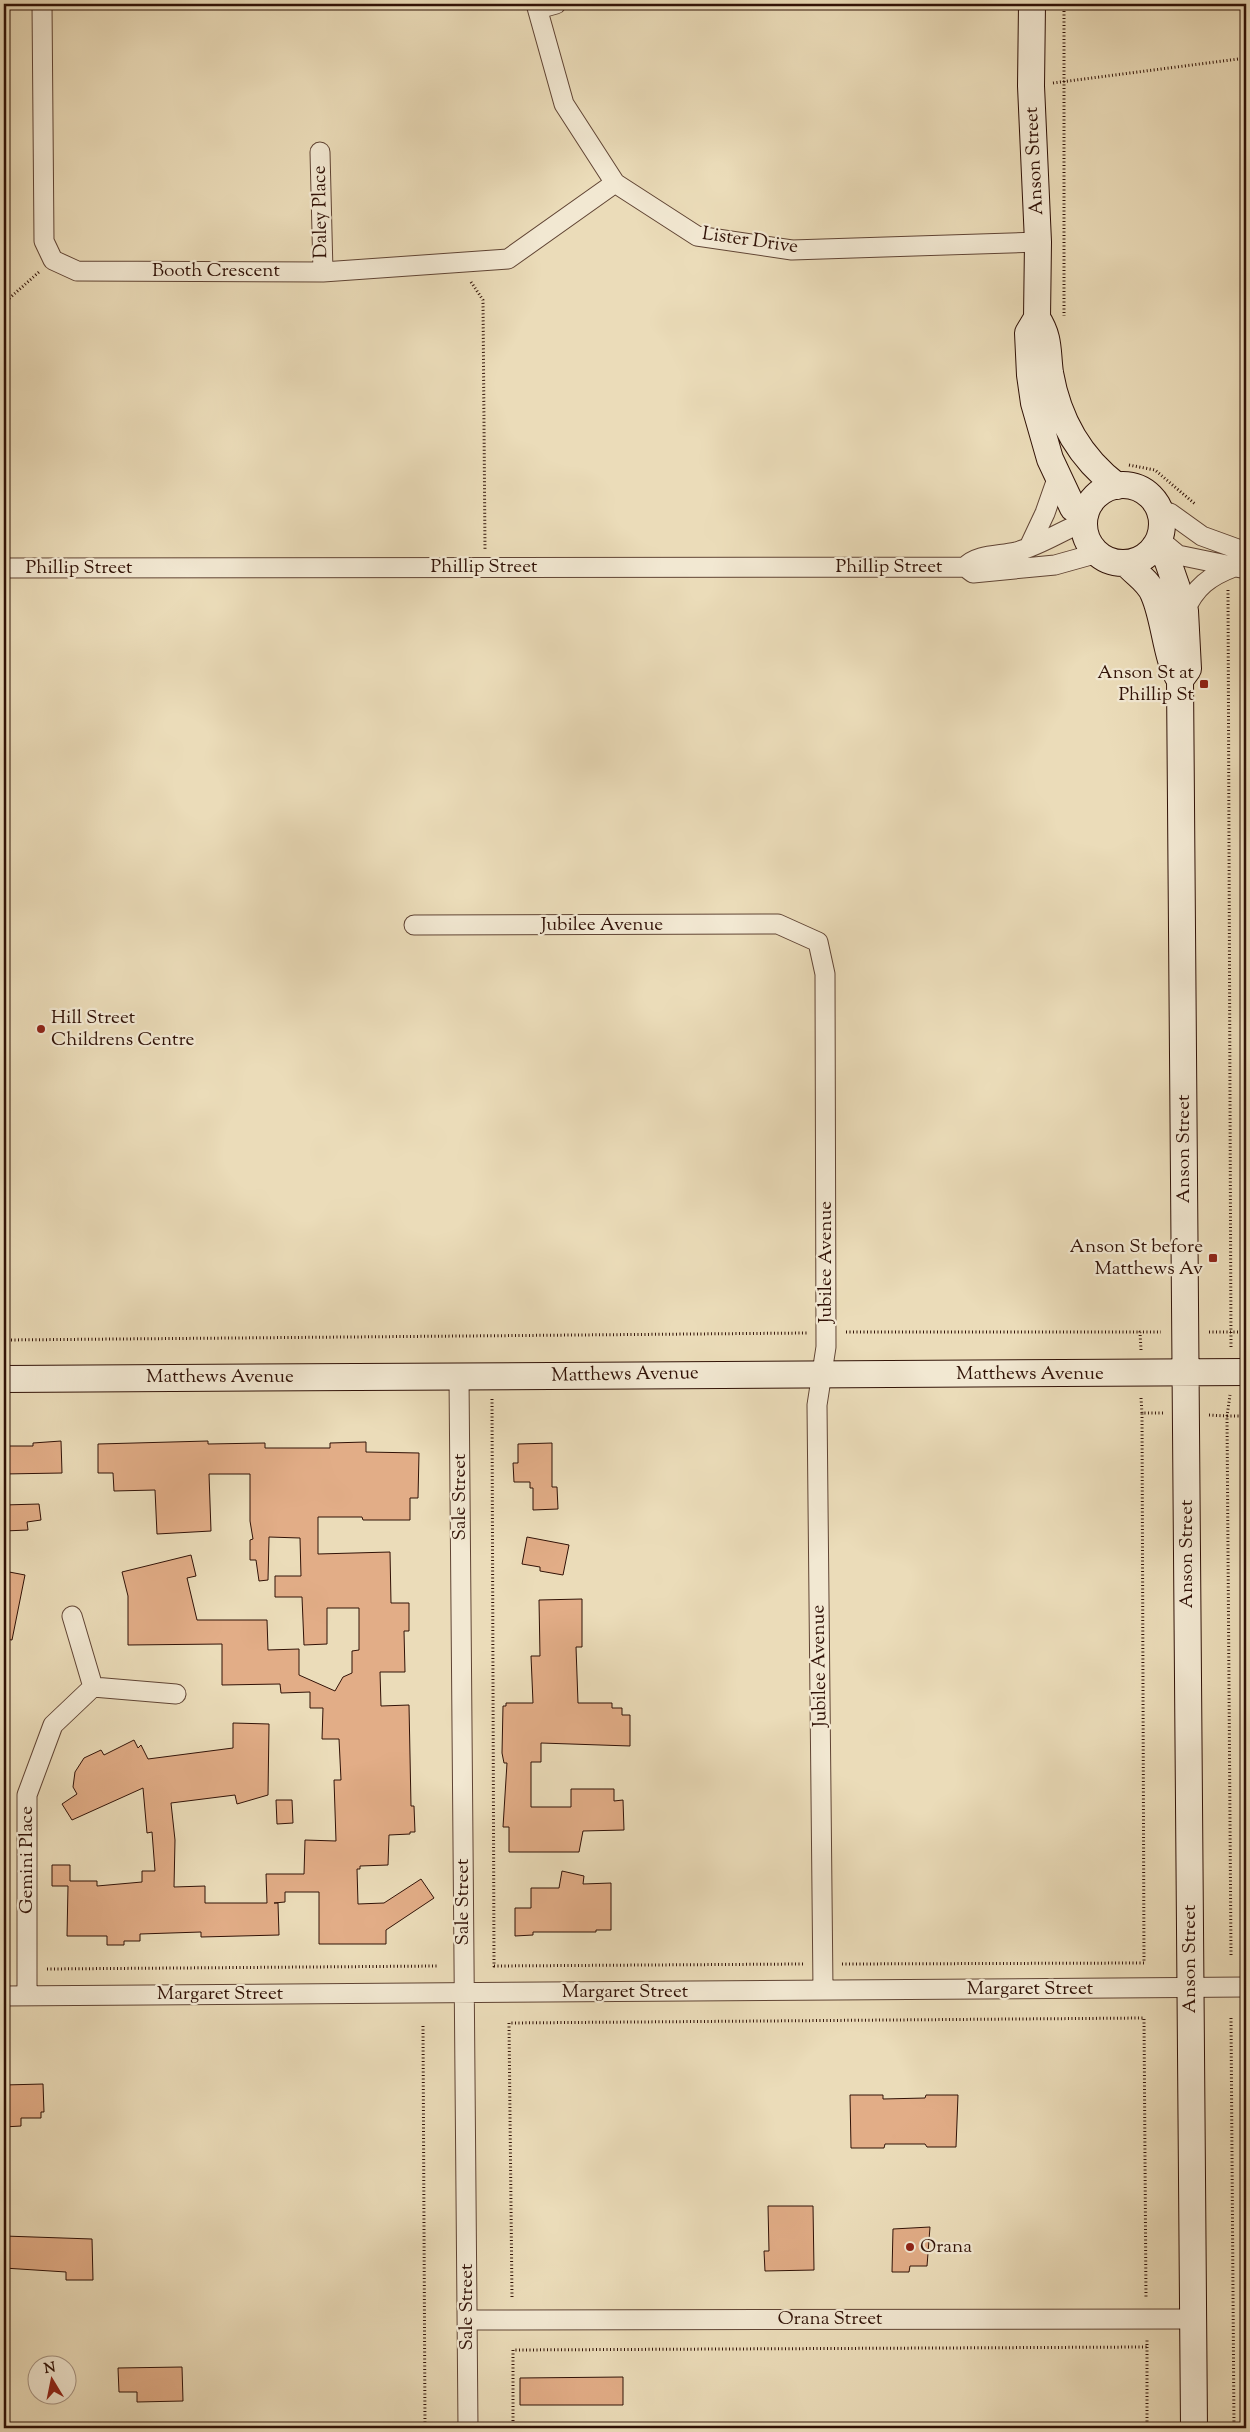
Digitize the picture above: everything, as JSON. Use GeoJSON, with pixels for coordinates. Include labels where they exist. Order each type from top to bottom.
{"type":"FeatureCollection","features":[{"type":"Feature","properties":{"kind":"street"},"geometry":{"type":"LineString","coordinates":[[42,4],[44,241],[53,260]]}},
{"type":"Feature","properties":{"kind":"street","name":"Anson Street"},"geometry":{"type":"LineString","coordinates":[[1032,4],[1031,86],[1038,242],[1037,318],[1028,332],[1034,403],[1050,458],[1073,508],[1085,518]]}},
{"type":"Feature","properties":{"kind":"street","name":"Lister Drive"},"geometry":{"type":"LineString","coordinates":[[543,5],[564,104],[615,183],[697,236],[792,250],[1038,242]]}},
{"type":"Feature","properties":{"kind":"street","name":"Daley Place"},"geometry":{"type":"LineString","coordinates":[[320,152],[323,272]]}},
{"type":"Feature","properties":{"kind":"street","name":"Booth Crescent"},"geometry":{"type":"LineString","coordinates":[[53,260],[77,271],[323,272],[508,259],[615,183]]}},
{"type":"Feature","properties":{"kind":"street","name":"Anson Street"},"geometry":{"type":"LineString","coordinates":[[1037,318],[1046,331],[1050,374],[1065,422],[1077,446],[1092,465],[1122,475]]}},
{"type":"Feature","properties":{"kind":"street"},"geometry":{"type":"LineString","coordinates":[[1122,475],[1152,497],[1160,510],[1162,525],[1157,543],[1142,558],[1126,563],[1106,559],[1098,553],[1086,537],[1085,518],[1097,496],[1122,475]]}},
{"type":"Feature","properties":{"kind":"street"},"geometry":{"type":"LineString","coordinates":[[1029,547],[1045,513],[1058,476]]}},
{"type":"Feature","properties":{"kind":"street"},"geometry":{"type":"LineString","coordinates":[[1160,510],[1170,513],[1202,536],[1246,552]]}},
{"type":"Feature","properties":{"kind":"street","name":"Phillip Street"},"geometry":{"type":"LineString","coordinates":[[965,567],[972,559],[997,556],[1029,547],[1085,518]]}},
{"type":"Feature","properties":{"kind":"street"},"geometry":{"type":"LineString","coordinates":[[1157,543],[1178,556],[1240,568]]}},
{"type":"Feature","properties":{"kind":"street","name":"Anson Street"},"geometry":{"type":"LineString","coordinates":[[1157,543],[1167,559],[1185,612],[1188,669],[1180,680]]}},
{"type":"Feature","properties":{"kind":"street","name":"Phillip Street"},"geometry":{"type":"LineString","coordinates":[[4,568],[965,567],[972,573],[1002,572],[1055,565],[1098,553]]}},
{"type":"Feature","properties":{"kind":"street","name":"Anson Street"},"geometry":{"type":"LineString","coordinates":[[1126,563],[1146,582],[1154,593],[1166,635],[1173,670],[1180,680],[1194,2428]]}},
{"type":"Feature","properties":{"kind":"street"},"geometry":{"type":"LineString","coordinates":[[1185,612],[1190,600],[1205,582],[1217,573],[1240,568]]}},
{"type":"Feature","properties":{"kind":"street","name":"Jubilee Avenue"},"geometry":{"type":"LineString","coordinates":[[414,925],[778,924],[818,942],[825,974],[826,1332],[817,1405],[823,1990]]}},
{"type":"Feature","properties":{"kind":"street","name":"Matthews Avenue"},"geometry":{"type":"LineString","coordinates":[[4,1379],[1246,1372]]}},
{"type":"Feature","properties":{"kind":"street","name":"Sale Street"},"geometry":{"type":"LineString","coordinates":[[459,1376],[468,2428]]}},
{"type":"Feature","properties":{"kind":"street"},"geometry":{"type":"LineString","coordinates":[[72,1616],[93,1687],[176,1694]]}},
{"type":"Feature","properties":{"kind":"street","name":"Gemini Place"},"geometry":{"type":"LineString","coordinates":[[27,1996],[27,1796],[53,1725],[93,1687]]}},
{"type":"Feature","properties":{"kind":"street","name":"Margaret Street"},"geometry":{"type":"LineString","coordinates":[[4,1996],[1246,1987]]}},
{"type":"Feature","properties":{"kind":"street","name":"Orana Street"},"geometry":{"type":"LineString","coordinates":[[467,2320],[1193,2319]]}},
{"type":"Feature","properties":{"kind":"path"},"geometry":{"type":"LineString","coordinates":[[1064,4],[1064,321]]}},
{"type":"Feature","properties":{"kind":"path"},"geometry":{"type":"LineString","coordinates":[[1031,86],[1246,58]]}},
{"type":"Feature","properties":{"kind":"path"},"geometry":{"type":"LineString","coordinates":[[4,303],[53,260]]}},
{"type":"Feature","properties":{"kind":"path"},"geometry":{"type":"LineString","coordinates":[[458,263],[483,300],[485,567]]}},
{"type":"Feature","properties":{"kind":"path"},"geometry":{"type":"LineString","coordinates":[[1122,475],[1155,470],[1201,509]]}},
{"type":"Feature","properties":{"kind":"path"},"geometry":{"type":"LineString","coordinates":[[1231,1332],[1228,589],[1237,589]]}},
{"type":"Feature","properties":{"kind":"path"},"geometry":{"type":"LineString","coordinates":[[4,1340],[826,1332],[1161,1332]]}},
{"type":"Feature","properties":{"kind":"path"},"geometry":{"type":"LineString","coordinates":[[1140,1332],[1141,1350]]}},
{"type":"Feature","properties":{"kind":"path"},"geometry":{"type":"LineString","coordinates":[[1209,1332],[1246,1332]]}},
{"type":"Feature","properties":{"kind":"path"},"geometry":{"type":"LineString","coordinates":[[494,1966],[492,1401],[495,1377]]}},
{"type":"Feature","properties":{"kind":"path"},"geometry":{"type":"LineString","coordinates":[[1141,1398],[1144,1963]]}},
{"type":"Feature","properties":{"kind":"path"},"geometry":{"type":"LineString","coordinates":[[1142,1413],[1160,1413]]}},
{"type":"Feature","properties":{"kind":"path"},"geometry":{"type":"LineString","coordinates":[[1231,1955],[1227,1416],[1246,1416]]}},
{"type":"Feature","properties":{"kind":"path"},"geometry":{"type":"LineString","coordinates":[[27,1969],[438,1966]]}},
{"type":"Feature","properties":{"kind":"path"},"geometry":{"type":"LineString","coordinates":[[512,2296],[509,2023],[1144,2018],[1147,2428]]}},
{"type":"Feature","properties":{"kind":"path"},"geometry":{"type":"LineString","coordinates":[[1231,2018],[1234,2428]]}},
{"type":"Feature","properties":{"kind":"path"},"geometry":{"type":"LineString","coordinates":[[423,2026],[425,2428]]}},
{"type":"Feature","properties":{"kind":"path"},"geometry":{"type":"LineString","coordinates":[[513,2428],[513,2350],[1147,2347]]}},
{"type":"Feature","properties":{"kind":"building"},"geometry":{"type":"Polygon","coordinates":[[[61,1441],[62,1473],[4,1474],[4,1446],[33,1446],[33,1443],[61,1441]]]}},
{"type":"Feature","properties":{"kind":"building"},"geometry":{"type":"Polygon","coordinates":[[[208,1441],[208,1444],[265,1443],[265,1448],[330,1448],[330,1443],[366,1442],[366,1452],[419,1453],[418,1498],[410,1498],[410,1520],[363,1520],[362,1517],[318,1517],[318,1554],[390,1552],[391,1603],[409,1603],[409,1631],[404,1631],[405,1672],[380,1672],[381,1706],[409,1705],[411,1806],[414,1806],[415,1832],[389,1835],[388,1865],[360,1866],[360,1869],[357,1869],[358,1904],[384,1903],[421,1879],[434,1898],[386,1930],[386,1944],[319,1944],[319,1892],[285,1892],[285,1902],[274,1903],[278,1903],[279,1935],[201,1937],[201,1932],[140,1934],[140,1941],[124,1941],[124,1945],[107,1945],[107,1936],[67,1936],[68,1886],[52,1886],[52,1865],[70,1865],[70,1881],[97,1881],[97,1886],[142,1882],[142,1871],[155,1871],[152,1832],[147,1833],[143,1788],[72,1820],[62,1804],[77,1794],[73,1787],[75,1772],[84,1758],[101,1750],[104,1755],[134,1740],[138,1748],[141,1745],[148,1759],[233,1748],[233,1723],[269,1724],[268,1795],[237,1804],[235,1795],[171,1803],[175,1840],[174,1887],[205,1886],[205,1903],[267,1903],[266,1874],[304,1874],[305,1840],[336,1841],[334,1780],[341,1780],[339,1739],[322,1739],[323,1708],[310,1708],[310,1692],[281,1693],[280,1684],[222,1685],[222,1644],[128,1645],[128,1596],[122,1572],[191,1555],[196,1576],[187,1578],[197,1620],[267,1620],[268,1650],[299,1649],[299,1675],[335,1691],[343,1677],[352,1673],[352,1651],[359,1650],[359,1608],[327,1608],[327,1644],[304,1645],[302,1597],[275,1597],[275,1576],[301,1576],[300,1538],[269,1537],[268,1580],[259,1581],[256,1560],[250,1560],[250,1540],[253,1539],[250,1521],[250,1474],[209,1474],[211,1531],[157,1534],[155,1490],[114,1491],[113,1473],[98,1473],[98,1444],[208,1441]]]}},
{"type":"Feature","properties":{"kind":"building"},"geometry":{"type":"Polygon","coordinates":[[[552,1443],[552,1487],[557,1487],[558,1509],[533,1510],[533,1488],[530,1488],[530,1482],[514,1482],[513,1463],[518,1463],[518,1444],[552,1443]]]}},
{"type":"Feature","properties":{"kind":"building"},"geometry":{"type":"Polygon","coordinates":[[[39,1504],[41,1520],[27,1522],[28,1530],[4,1531],[4,1505],[39,1504]]]}},
{"type":"Feature","properties":{"kind":"building"},"geometry":{"type":"Polygon","coordinates":[[[527,1537],[569,1545],[563,1575],[540,1571],[540,1567],[522,1564],[527,1537]]]}},
{"type":"Feature","properties":{"kind":"building"},"geometry":{"type":"Polygon","coordinates":[[[4,1571],[25,1575],[12,1640],[4,1639],[4,1571]]]}},
{"type":"Feature","properties":{"kind":"building"},"geometry":{"type":"Polygon","coordinates":[[[582,1599],[582,1647],[576,1647],[578,1703],[612,1703],[612,1708],[622,1708],[622,1715],[630,1715],[630,1746],[541,1743],[541,1762],[531,1762],[531,1807],[571,1807],[571,1789],[614,1789],[614,1801],[623,1800],[624,1830],[583,1831],[579,1852],[509,1852],[509,1827],[503,1827],[507,1763],[504,1763],[502,1753],[503,1706],[506,1706],[506,1703],[533,1703],[531,1656],[540,1656],[539,1600],[582,1599]]]}},
{"type":"Feature","properties":{"kind":"building"},"geometry":{"type":"Polygon","coordinates":[[[276,1800],[292,1800],[293,1823],[277,1824],[276,1800]]]}},
{"type":"Feature","properties":{"kind":"building"},"geometry":{"type":"Polygon","coordinates":[[[562,1871],[584,1876],[583,1884],[611,1883],[611,1930],[596,1930],[596,1932],[533,1932],[533,1935],[515,1936],[515,1908],[531,1908],[531,1888],[559,1888],[562,1871]]]}},
{"type":"Feature","properties":{"kind":"building"},"geometry":{"type":"Polygon","coordinates":[[[43,2084],[44,2112],[41,2112],[41,2118],[21,2118],[21,2126],[4,2127],[4,2085],[43,2084]]]}},
{"type":"Feature","properties":{"kind":"building"},"geometry":{"type":"Polygon","coordinates":[[[850,2095],[883,2095],[883,2099],[925,2098],[926,2095],[958,2095],[956,2147],[927,2147],[925,2144],[885,2144],[884,2148],[851,2148],[850,2095]]]}},
{"type":"Feature","properties":{"kind":"building"},"geometry":{"type":"Polygon","coordinates":[[[768,2206],[813,2206],[814,2270],[765,2271],[764,2251],[769,2251],[768,2206]]]}},
{"type":"Feature","properties":{"kind":"building","name":"Orana"},"geometry":{"type":"Polygon","coordinates":[[[930,2227],[927,2266],[910,2266],[909,2272],[892,2272],[893,2229],[930,2227]]]}},
{"type":"Feature","properties":{"kind":"building"},"geometry":{"type":"Polygon","coordinates":[[[4,2236],[92,2239],[93,2280],[66,2280],[66,2272],[4,2268],[4,2236]]]}},
{"type":"Feature","properties":{"kind":"building"},"geometry":{"type":"Polygon","coordinates":[[[182,2367],[183,2401],[137,2402],[137,2392],[119,2392],[118,2368],[182,2367]]]}},
{"type":"Feature","properties":{"kind":"building"},"geometry":{"type":"Polygon","coordinates":[[[623,2377],[623,2405],[520,2405],[520,2378],[623,2377]]]}},
{"type":"Feature","properties":{"kind":"place","name":"Anson St at Phillip St"},"geometry":{"type":"Point","coordinates":[1204,684]}},
{"type":"Feature","properties":{"kind":"place","name":"Hill Street Childrens Centre"},"geometry":{"type":"Point","coordinates":[41,1029]}},
{"type":"Feature","properties":{"kind":"place","name":"Anson St before Matthews Av"},"geometry":{"type":"Point","coordinates":[1213,1258]}},
{"type":"Feature","properties":{"kind":"place","name":"Orana"},"geometry":{"type":"Point","coordinates":[910,2247]}}]}
